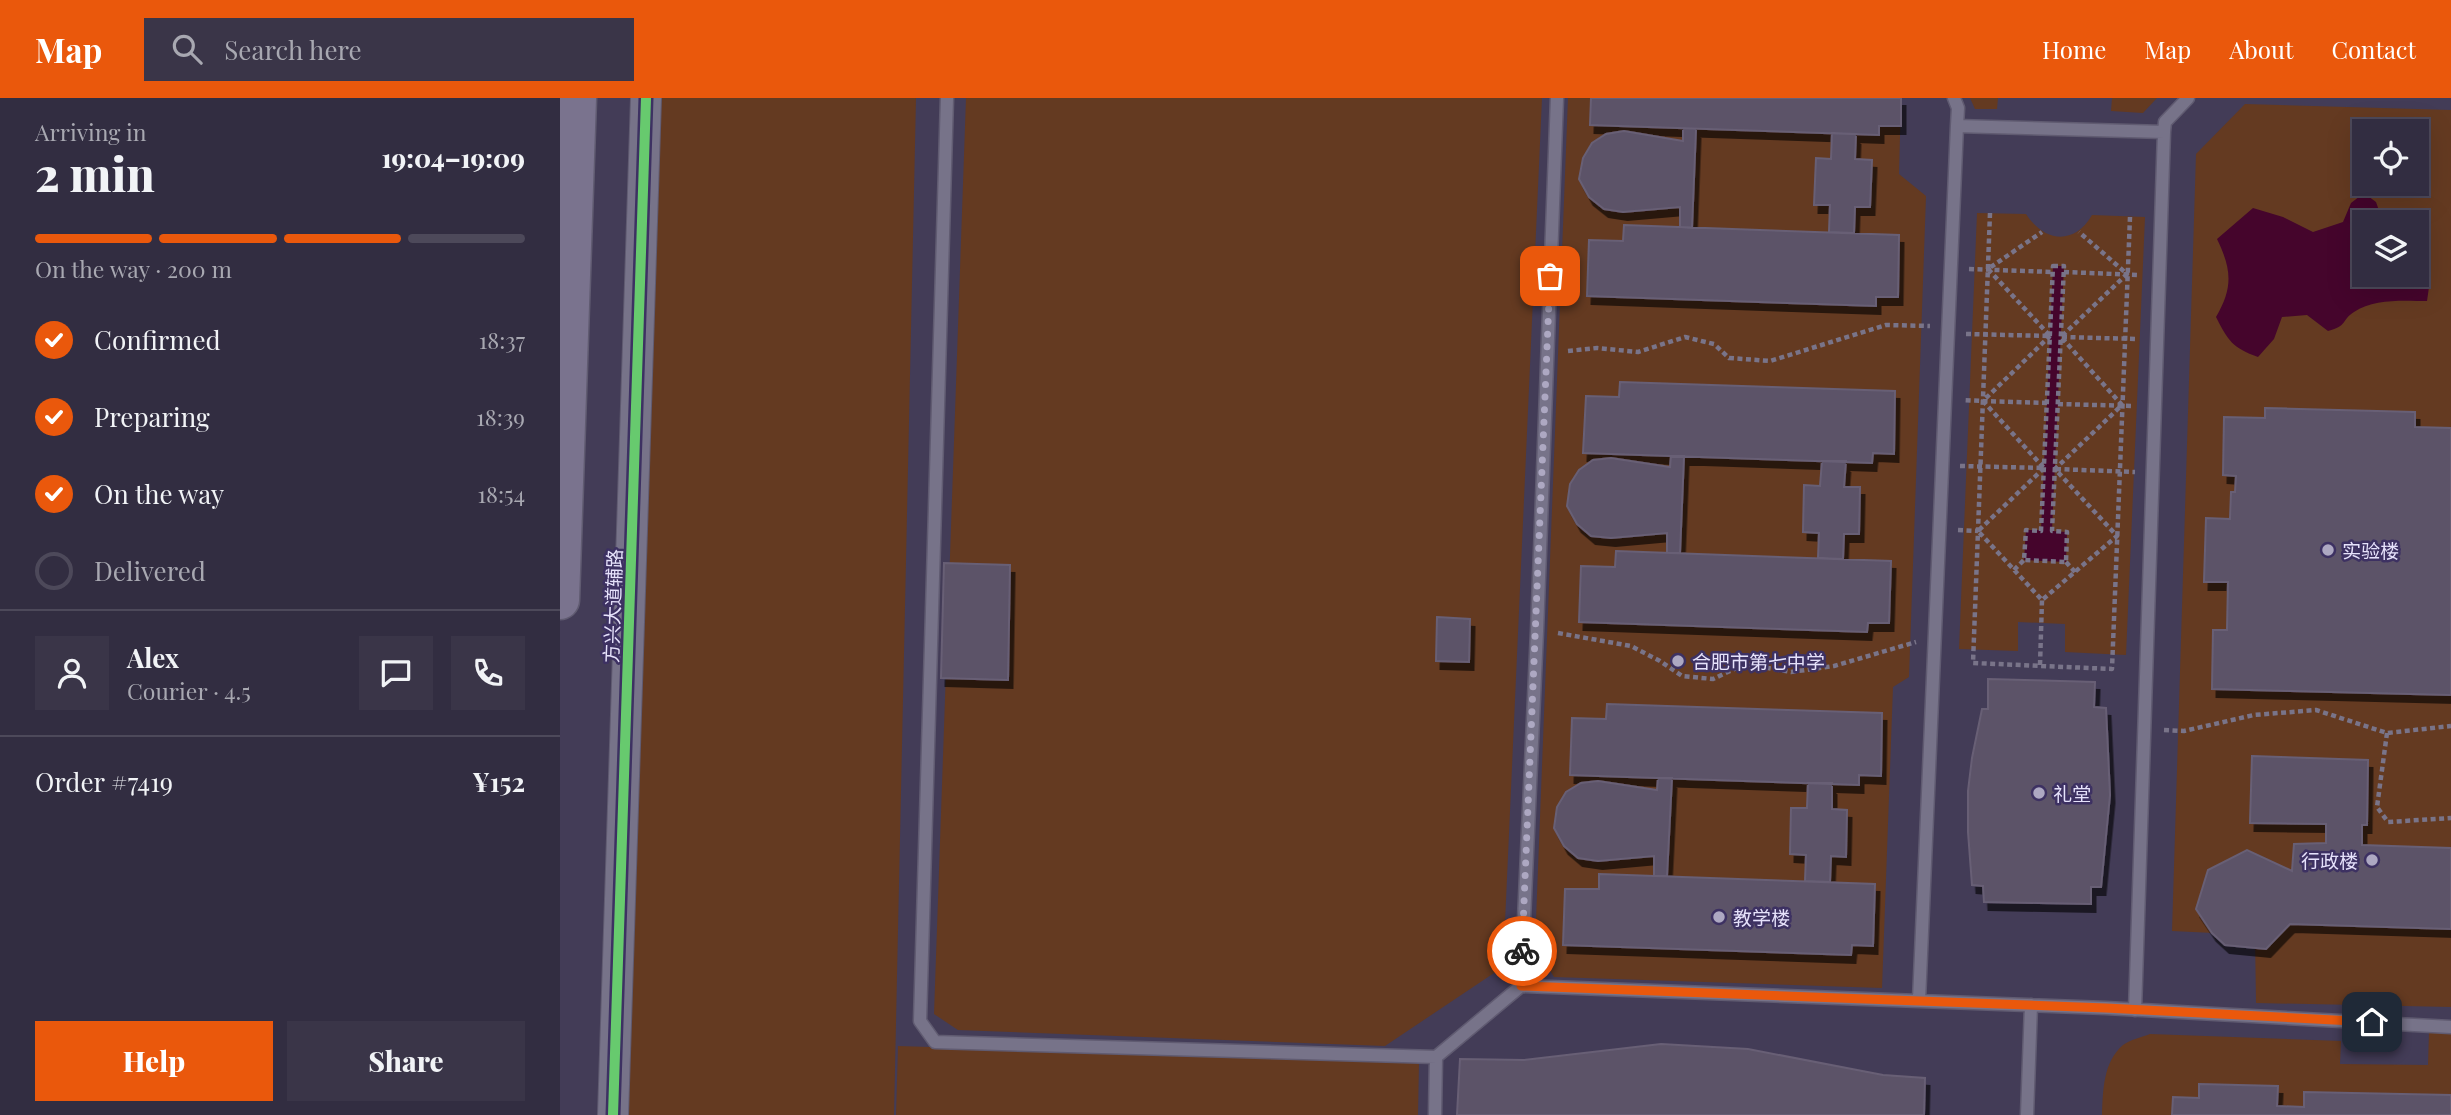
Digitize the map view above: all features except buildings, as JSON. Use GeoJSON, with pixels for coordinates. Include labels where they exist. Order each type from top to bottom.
{"type":"FeatureCollection","features":[{"type":"Feature","properties":{"kind":"highway"},"geometry":{"type":"LineString","coordinates":[[560,600],[577,98]]}},
{"type":"Feature","properties":{"kind":"street","name":"方兴大道辅路"},"geometry":{"type":"LineString","coordinates":[[613,1115],[646,98]]}},
{"type":"Feature","properties":{"kind":"lane"},"geometry":{"type":"LineString","coordinates":[[947,98],[920,1021],[935,1042],[1436,1057],[1521,986],[1919,1000],[2451,1027]]}},
{"type":"Feature","properties":{"kind":"lane"},"geometry":{"type":"LineString","coordinates":[[1521,986],[1557,98]]}},
{"type":"Feature","properties":{"kind":"lane"},"geometry":{"type":"LineString","coordinates":[[1919,1000],[1958,108],[1954,98]]}},
{"type":"Feature","properties":{"kind":"lane"},"geometry":{"type":"LineString","coordinates":[[2135,1010],[2164,132],[2165,122],[2188,98]]}},
{"type":"Feature","properties":{"kind":"lane"},"geometry":{"type":"LineString","coordinates":[[1957,126],[2164,132]]}},
{"type":"Feature","properties":{"kind":"lane"},"geometry":{"type":"LineString","coordinates":[[2027,1115],[2031,1005]]}},
{"type":"Feature","properties":{"kind":"lane"},"geometry":{"type":"LineString","coordinates":[[1435,1115],[1436,1057]]}},
{"type":"Feature","properties":{"kind":"path"},"geometry":{"type":"LineString","coordinates":[[1990,213],[1973,663],[2112,669],[2130,217]]}},
{"type":"Feature","properties":{"kind":"path"},"geometry":{"type":"LineString","coordinates":[[1988,269],[2042,232]]}},
{"type":"Feature","properties":{"kind":"path"},"geometry":{"type":"LineString","coordinates":[[2079,232],[2127,274]]}},
{"type":"Feature","properties":{"kind":"path"},"geometry":{"type":"LineString","coordinates":[[2014,570],[2024,560],[2026,530],[2041,531],[2053,266],[2064,266],[2052,531],[2067,532],[2066,562],[2075,572]]}},
{"type":"Feature","properties":{"kind":"path"},"geometry":{"type":"LineString","coordinates":[[1988,269],[2053,272]]}},
{"type":"Feature","properties":{"kind":"path"},"geometry":{"type":"LineString","coordinates":[[1988,269],[2050,336]]}},
{"type":"Feature","properties":{"kind":"path"},"geometry":{"type":"LineString","coordinates":[[2064,272],[2159,275]]}},
{"type":"Feature","properties":{"kind":"path"},"geometry":{"type":"LineString","coordinates":[[2061,337],[2127,274]]}},
{"type":"Feature","properties":{"kind":"path"},"geometry":{"type":"LineString","coordinates":[[1547,352],[1597,348],[1638,352],[1685,337],[1714,344],[1729,358],[1770,361],[1886,325],[1948,327]]}},
{"type":"Feature","properties":{"kind":"path"},"geometry":{"type":"LineString","coordinates":[[1986,335],[2050,336]]}},
{"type":"Feature","properties":{"kind":"path"},"geometry":{"type":"LineString","coordinates":[[1983,401],[2050,336]]}},
{"type":"Feature","properties":{"kind":"path"},"geometry":{"type":"LineString","coordinates":[[2061,337],[2157,340]]}},
{"type":"Feature","properties":{"kind":"path"},"geometry":{"type":"LineString","coordinates":[[2061,337],[2122,405]]}},
{"type":"Feature","properties":{"kind":"path"},"geometry":{"type":"LineString","coordinates":[[1983,401],[2047,403]]}},
{"type":"Feature","properties":{"kind":"path"},"geometry":{"type":"LineString","coordinates":[[1983,401],[2044,468]]}},
{"type":"Feature","properties":{"kind":"path"},"geometry":{"type":"LineString","coordinates":[[2058,404],[2155,406]]}},
{"type":"Feature","properties":{"kind":"path"},"geometry":{"type":"LineString","coordinates":[[2055,469],[2122,405]]}},
{"type":"Feature","properties":{"kind":"path"},"geometry":{"type":"LineString","coordinates":[[1980,466],[2044,468]]}},
{"type":"Feature","properties":{"kind":"path"},"geometry":{"type":"LineString","coordinates":[[1978,531],[2044,468]]}},
{"type":"Feature","properties":{"kind":"path"},"geometry":{"type":"LineString","coordinates":[[2055,469],[2153,473]]}},
{"type":"Feature","properties":{"kind":"path"},"geometry":{"type":"LineString","coordinates":[[2055,469],[2117,536]]}},
{"type":"Feature","properties":{"kind":"path"},"geometry":{"type":"LineString","coordinates":[[1978,531],[2042,600],[2040,665]]}},
{"type":"Feature","properties":{"kind":"path"},"geometry":{"type":"LineString","coordinates":[[2042,600],[2117,536]]}},
{"type":"Feature","properties":{"kind":"path"},"geometry":{"type":"LineString","coordinates":[[2024,560],[2066,562]]}},
{"type":"Feature","properties":{"kind":"path"},"geometry":{"type":"LineString","coordinates":[[1537,631],[1631,646],[1682,676],[1713,678],[1745,664],[1791,672],[1834,666],[1934,637]]}},
{"type":"Feature","properties":{"kind":"path"},"geometry":{"type":"LineString","coordinates":[[2144,730],[2184,731],[2254,715],[2316,710],[2387,733],[2451,726]]}},
{"type":"Feature","properties":{"kind":"path"},"geometry":{"type":"LineString","coordinates":[[2387,733],[2377,807],[2388,822],[2451,818]]}},
{"type":"Feature","properties":{"kind":"shaded area"},"geometry":{"type":"Polygon","coordinates":[[[646,98],[916,98],[894,1115],[613,1115],[646,98]]]}},
{"type":"Feature","properties":{"kind":"shaded area"},"geometry":{"type":"Polygon","coordinates":[[[966,98],[1542,98],[1503,967],[1385,1046],[958,1030],[934,1014],[966,98]]]}},
{"type":"Feature","properties":{"kind":"shaded area"},"geometry":{"type":"Polygon","coordinates":[[[1568,98],[1901,98],[1899,174],[1926,196],[1909,677],[1893,687],[1882,988],[1554,977],[1535,946],[1568,98]]]}},
{"type":"Feature","properties":{"kind":"shaded area"},"geometry":{"type":"Polygon","coordinates":[[[1970,98],[1998,98],[1997,109],[1975,109],[1970,98]]]}},
{"type":"Feature","properties":{"kind":"shaded area"},"geometry":{"type":"Polygon","coordinates":[[[2112,98],[2157,98],[2143,113],[2111,111],[2112,98]]]}},
{"type":"Feature","properties":{"kind":"shaded area"},"geometry":{"type":"Polygon","coordinates":[[[2245,104],[2451,110],[2451,1007],[2256,1003],[2255,935],[2172,931],[2196,154],[2245,104]]]}},
{"type":"Feature","properties":{"kind":"shaded area"},"geometry":{"type":"Polygon","coordinates":[[[2360,196],[2368,196],[2376,202],[2379,210],[2352,210],[2352,287],[2429,287],[2427,301],[2371,304],[2354,312],[2339,327],[2328,331],[2307,315],[2282,317],[2274,339],[2258,357],[2237,347],[2228,338],[2216,317],[2228,288],[2226,260],[2217,239],[2253,208],[2283,217],[2313,232],[2343,222],[2351,203],[2360,196]]]}},
{"type":"Feature","properties":{"kind":"shaded area"},"geometry":{"type":"Polygon","coordinates":[[[1977,213],[2026,214],[2041,230],[2059,237],[2077,232],[2092,215],[2145,217],[2126,655],[2065,652],[2065,624],[2018,622],[2018,651],[1959,649],[1977,213]]]}},
{"type":"Feature","properties":{"kind":"shaded area"},"geometry":{"type":"Polygon","coordinates":[[[2053,266],[2064,266],[2052,531],[2067,532],[2066,562],[2024,560],[2026,530],[2041,530],[2053,266]]]}},
{"type":"Feature","properties":{"kind":"shaded area"},"geometry":{"type":"Polygon","coordinates":[[[2429,1032],[2451,1032],[2451,1115],[2102,1115],[2105,1077],[2111,1060],[2123,1045],[2150,1034],[2341,1041],[2340,1064],[2428,1065],[2429,1032]]]}},
{"type":"Feature","properties":{"kind":"shaded area"},"geometry":{"type":"Polygon","coordinates":[[[898,1046],[1419,1062],[1418,1115],[896,1115],[898,1046]]]}},
{"type":"Feature","properties":{"kind":"cycle path"},"geometry":{"type":"LineString","coordinates":[[613,1115],[646,98]]}},
{"type":"Feature","properties":{"kind":"way so far"},"geometry":{"type":"LineString","coordinates":[[1522,951],[1550,276]]}},
{"type":"Feature","properties":{"kind":"place","name":"实验楼"},"geometry":{"type":"Point","coordinates":[2328,550]}},
{"type":"Feature","properties":{"kind":"place","name":"合肥市第七中学"},"geometry":{"type":"Point","coordinates":[1678,661]}},
{"type":"Feature","properties":{"kind":"place","name":"礼堂"},"geometry":{"type":"Point","coordinates":[2039,793]}},
{"type":"Feature","properties":{"kind":"place","name":"行政楼"},"geometry":{"type":"Point","coordinates":[2372,860]}},
{"type":"Feature","properties":{"kind":"place","name":"教学楼"},"geometry":{"type":"Point","coordinates":[1719,917]}},
{"type":"Feature","properties":{"kind":"route"},"geometry":{"type":"LineString","coordinates":[[1522,951],[1521,986],[1950,1001],[2372,1022]]}}]}
